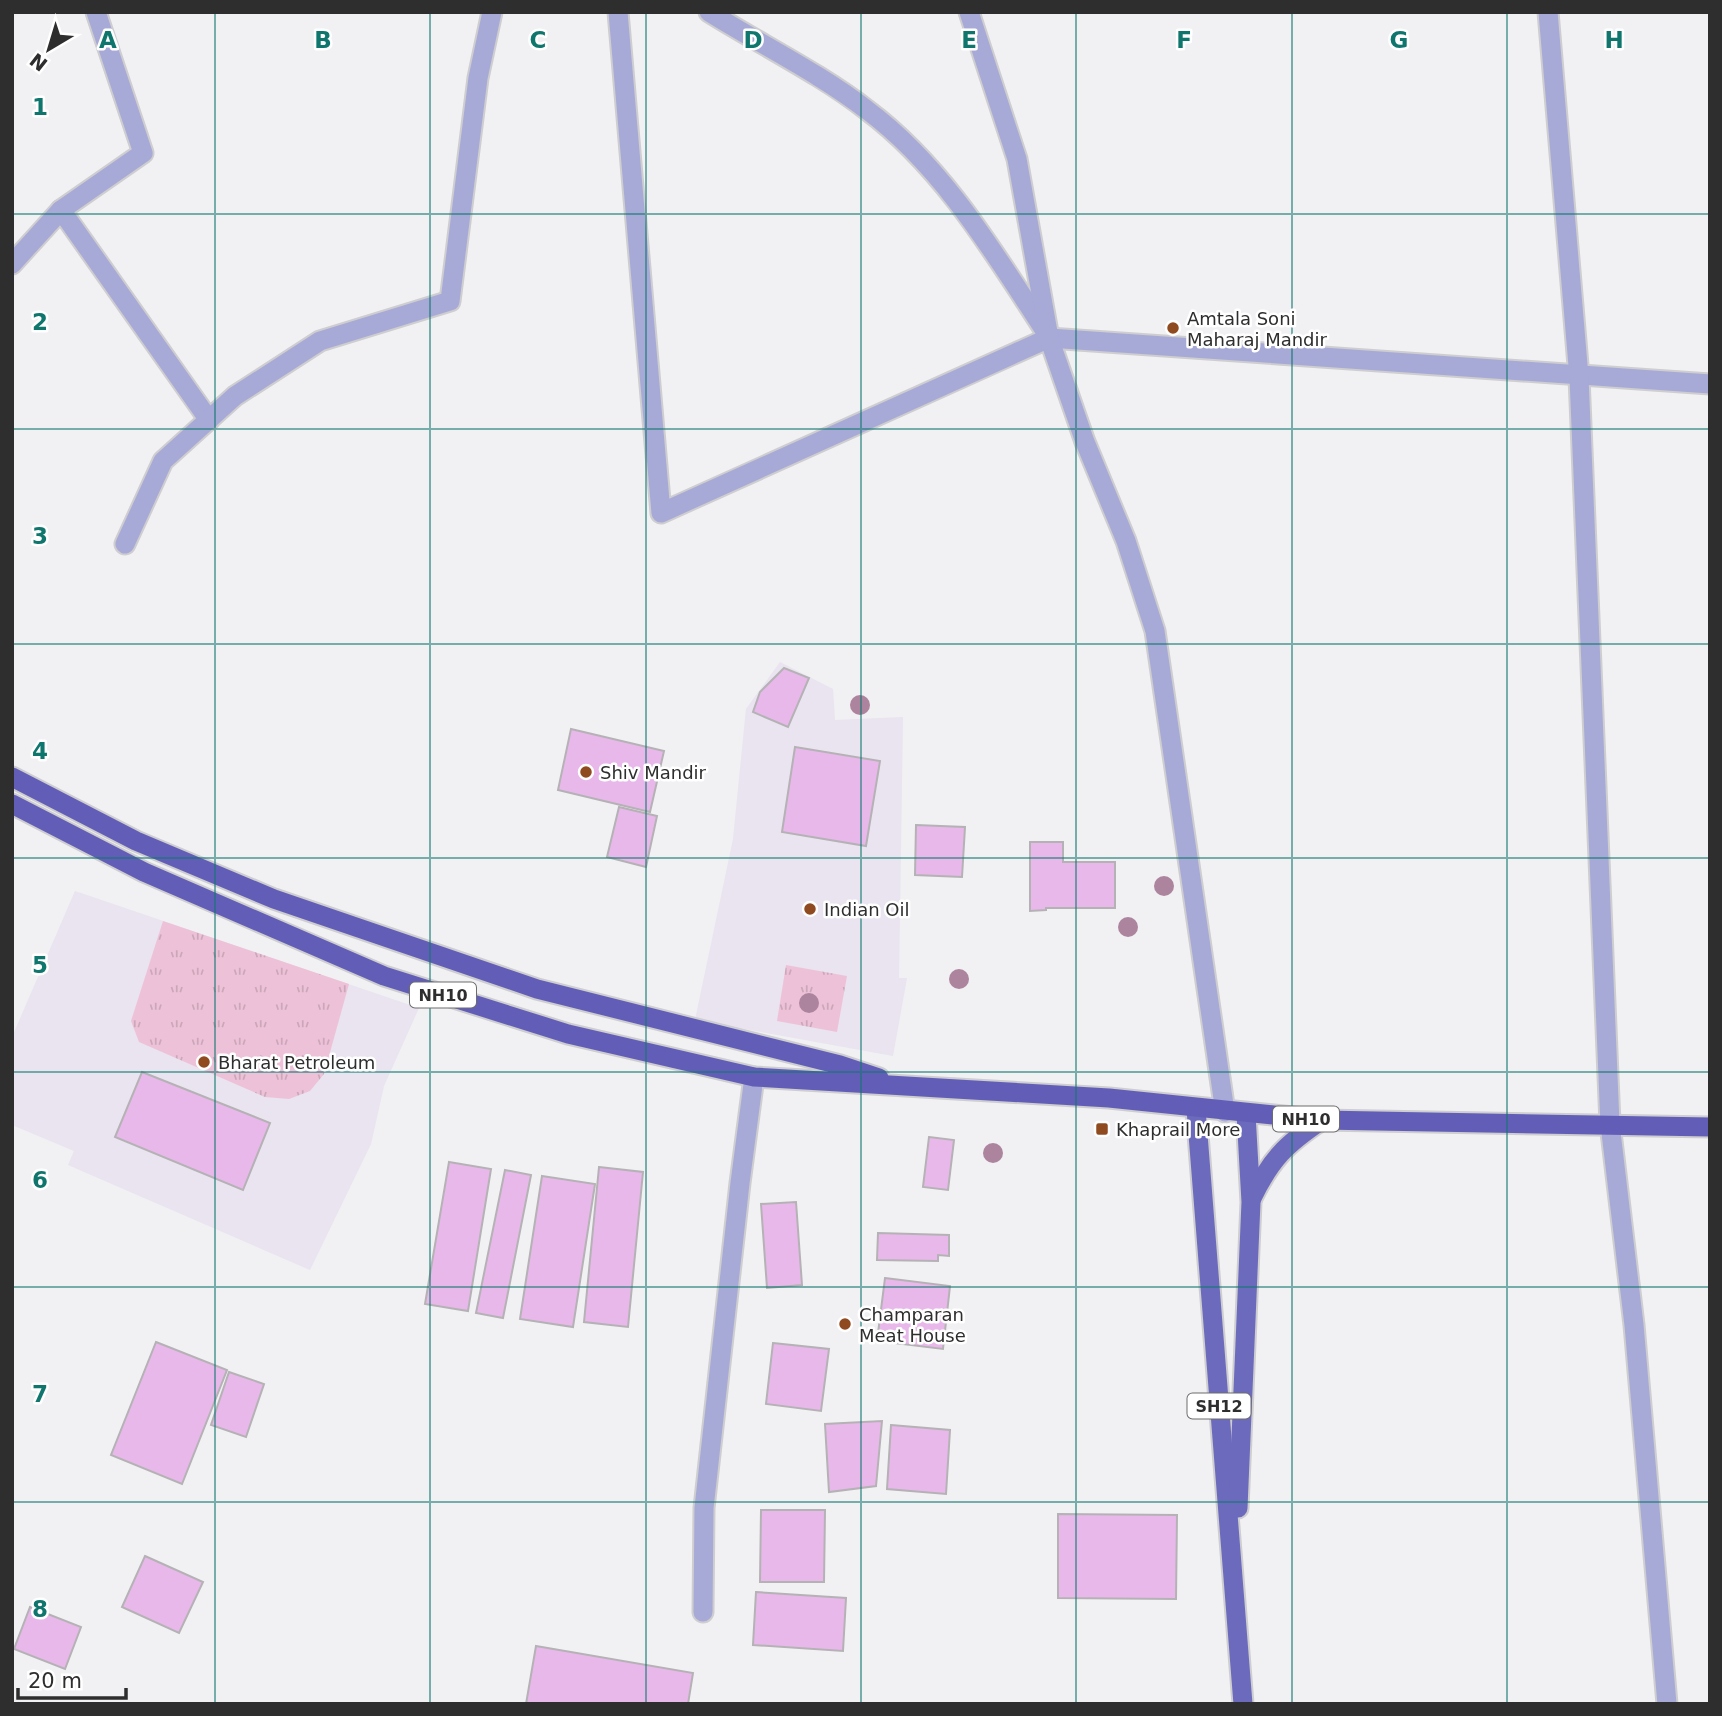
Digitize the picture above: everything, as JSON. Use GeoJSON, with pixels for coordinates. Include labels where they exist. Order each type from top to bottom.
{"type":"FeatureCollection","features":[{"type":"Feature","properties":{"kind":"highway"},"geometry":{"type":"LineString","coordinates":[[12,777],[136,841],[274,899],[537,989],[841,1065],[903,1086]]}},
{"type":"Feature","properties":{"kind":"highway","name":"NH10"},"geometry":{"type":"LineString","coordinates":[[15,811],[144,872],[384,976],[568,1034],[754,1077],[1109,1098],[1322,1120],[1710,1127]]}},
{"type":"Feature","properties":{"kind":"main road","name":"SH12"},"geometry":{"type":"LineString","coordinates":[[1196,1109],[1243,1704]]}},
{"type":"Feature","properties":{"kind":"main road","name":"SH12"},"geometry":{"type":"LineString","coordinates":[[1234,1595],[1251,1202],[1247,1114]]}},
{"type":"Feature","properties":{"kind":"main road"},"geometry":{"type":"LineString","coordinates":[[1251,1202],[1272,1160],[1285,1146],[1322,1120]]}},
{"type":"Feature","properties":{"kind":"street"},"geometry":{"type":"LineString","coordinates":[[12,264],[61,210],[143,153],[96,12]]}},
{"type":"Feature","properties":{"kind":"street"},"geometry":{"type":"LineString","coordinates":[[125,544],[163,461],[235,396],[320,341],[450,301],[478,78],[492,12]]}},
{"type":"Feature","properties":{"kind":"street"},"geometry":{"type":"LineString","coordinates":[[618,12],[661,513],[1049,338],[1579,377],[1710,384]]}},
{"type":"Feature","properties":{"kind":"street"},"geometry":{"type":"LineString","coordinates":[[709,12],[867,110],[912,149],[995,255],[1049,338]]}},
{"type":"Feature","properties":{"kind":"street"},"geometry":{"type":"LineString","coordinates":[[970,12],[1017,159],[1049,338],[1085,442],[1125,541],[1154,631],[1225,1112]]}},
{"type":"Feature","properties":{"kind":"street"},"geometry":{"type":"LineString","coordinates":[[1548,12],[1579,377],[1610,1124],[1634,1325],[1667,1704]]}},
{"type":"Feature","properties":{"kind":"street"},"geometry":{"type":"LineString","coordinates":[[61,210],[209,420]]}},
{"type":"Feature","properties":{"kind":"street"},"geometry":{"type":"LineString","coordinates":[[703,1612],[704,1508],[754,1077]]}},
{"type":"Feature","properties":{"kind":"shaded area","name":"Indian Oil"},"geometry":{"type":"Polygon","coordinates":[[[780,662],[833,689],[835,720],[903,717],[899,978],[907,978],[893,1056],[695,1020],[733,839],[746,709],[780,662]]]}},
{"type":"Feature","properties":{"kind":"shaded area","name":"Bharat Petroleum"},"geometry":{"type":"Polygon","coordinates":[[[75,891],[419,1008],[384,1086],[371,1144],[310,1270],[68,1165],[74,1151],[12,1125],[12,1037],[75,891]]]}},
{"type":"Feature","properties":{"kind":"green space"},"geometry":{"type":"Polygon","coordinates":[[[163,921],[349,984],[324,1074],[310,1091],[289,1099],[265,1097],[139,1042],[131,1021],[163,921]]]}},
{"type":"Feature","properties":{"kind":"green space"},"geometry":{"type":"Polygon","coordinates":[[[786,965],[847,976],[837,1032],[777,1021],[786,965]]]}},
{"type":"Feature","properties":{"kind":"building"},"geometry":{"type":"Polygon","coordinates":[[[784,668],[809,678],[788,727],[753,712],[760,692],[784,668]]]}},
{"type":"Feature","properties":{"kind":"building"},"geometry":{"type":"Polygon","coordinates":[[[571,729],[664,751],[650,812],[558,790],[571,729]]]}},
{"type":"Feature","properties":{"kind":"building"},"geometry":{"type":"Polygon","coordinates":[[[795,747],[880,761],[866,846],[782,832],[795,747]]]}},
{"type":"Feature","properties":{"kind":"building"},"geometry":{"type":"Polygon","coordinates":[[[619,807],[657,816],[646,867],[607,857],[619,807]]]}},
{"type":"Feature","properties":{"kind":"building"},"geometry":{"type":"Polygon","coordinates":[[[916,825],[965,827],[962,877],[915,875],[916,825]]]}},
{"type":"Feature","properties":{"kind":"building"},"geometry":{"type":"Polygon","coordinates":[[[1030,842],[1063,842],[1063,862],[1115,862],[1115,908],[1046,908],[1030,911],[1030,842]]]}},
{"type":"Feature","properties":{"kind":"building"},"geometry":{"type":"Polygon","coordinates":[[[142,1072],[270,1123],[243,1190],[115,1137],[142,1072]]]}},
{"type":"Feature","properties":{"kind":"building"},"geometry":{"type":"Polygon","coordinates":[[[929,1137],[954,1140],[948,1190],[923,1187],[929,1137]]]}},
{"type":"Feature","properties":{"kind":"building"},"geometry":{"type":"Polygon","coordinates":[[[449,1162],[491,1169],[468,1311],[425,1304],[449,1162]]]}},
{"type":"Feature","properties":{"kind":"building"},"geometry":{"type":"Polygon","coordinates":[[[599,1167],[643,1172],[628,1327],[584,1322],[599,1167]]]}},
{"type":"Feature","properties":{"kind":"building"},"geometry":{"type":"Polygon","coordinates":[[[505,1170],[531,1175],[503,1318],[476,1313],[505,1170]]]}},
{"type":"Feature","properties":{"kind":"building"},"geometry":{"type":"Polygon","coordinates":[[[542,1176],[595,1184],[573,1327],[520,1319],[542,1176]]]}},
{"type":"Feature","properties":{"kind":"building"},"geometry":{"type":"Polygon","coordinates":[[[796,1202],[802,1285],[767,1288],[761,1204],[796,1202]]]}},
{"type":"Feature","properties":{"kind":"building"},"geometry":{"type":"Polygon","coordinates":[[[878,1233],[949,1235],[949,1256],[938,1255],[938,1261],[877,1260],[878,1233]]]}},
{"type":"Feature","properties":{"kind":"building"},"geometry":{"type":"Polygon","coordinates":[[[885,1278],[950,1286],[943,1349],[877,1341],[885,1278]]]}},
{"type":"Feature","properties":{"kind":"building"},"geometry":{"type":"Polygon","coordinates":[[[156,1342],[227,1370],[182,1484],[111,1455],[156,1342]]]}},
{"type":"Feature","properties":{"kind":"building"},"geometry":{"type":"Polygon","coordinates":[[[773,1343],[829,1349],[821,1411],[766,1404],[773,1343]]]}},
{"type":"Feature","properties":{"kind":"building"},"geometry":{"type":"Polygon","coordinates":[[[229,1372],[264,1384],[246,1437],[211,1425],[229,1372]]]}},
{"type":"Feature","properties":{"kind":"building"},"geometry":{"type":"Polygon","coordinates":[[[882,1421],[876,1486],[829,1492],[825,1424],[882,1421]]]}},
{"type":"Feature","properties":{"kind":"building"},"geometry":{"type":"Polygon","coordinates":[[[891,1425],[950,1430],[946,1494],[887,1489],[891,1425]]]}},
{"type":"Feature","properties":{"kind":"building"},"geometry":{"type":"Polygon","coordinates":[[[761,1510],[825,1510],[824,1582],[760,1582],[761,1510]]]}},
{"type":"Feature","properties":{"kind":"building"},"geometry":{"type":"Polygon","coordinates":[[[1058,1514],[1177,1515],[1176,1599],[1058,1598],[1058,1514]]]}},
{"type":"Feature","properties":{"kind":"building"},"geometry":{"type":"Polygon","coordinates":[[[145,1556],[203,1582],[179,1633],[122,1607],[145,1556]]]}},
{"type":"Feature","properties":{"kind":"building"},"geometry":{"type":"Polygon","coordinates":[[[756,1592],[846,1598],[843,1651],[753,1645],[756,1592]]]}},
{"type":"Feature","properties":{"kind":"building"},"geometry":{"type":"Polygon","coordinates":[[[30,1607],[81,1627],[65,1669],[14,1649],[30,1607]]]}},
{"type":"Feature","properties":{"kind":"building"},"geometry":{"type":"Polygon","coordinates":[[[536,1646],[693,1673],[688,1704],[526,1704],[536,1646]]]}},
{"type":"Feature","properties":{"kind":"place","name":"Amtala Soni Maharaj Mandir"},"geometry":{"type":"Point","coordinates":[1173,328]}},
{"type":"Feature","properties":{"kind":"place","name":"Shiv Mandir"},"geometry":{"type":"Point","coordinates":[586,772]}},
{"type":"Feature","properties":{"kind":"place","name":"Indian Oil"},"geometry":{"type":"Point","coordinates":[810,909]}},
{"type":"Feature","properties":{"kind":"place","name":"Bharat Petroleum"},"geometry":{"type":"Point","coordinates":[204,1062]}},
{"type":"Feature","properties":{"kind":"place","name":"Khaprail More"},"geometry":{"type":"Point","coordinates":[1102,1129]}},
{"type":"Feature","properties":{"kind":"place","name":"Champaran Meat House"},"geometry":{"type":"Point","coordinates":[845,1324]}}]}
